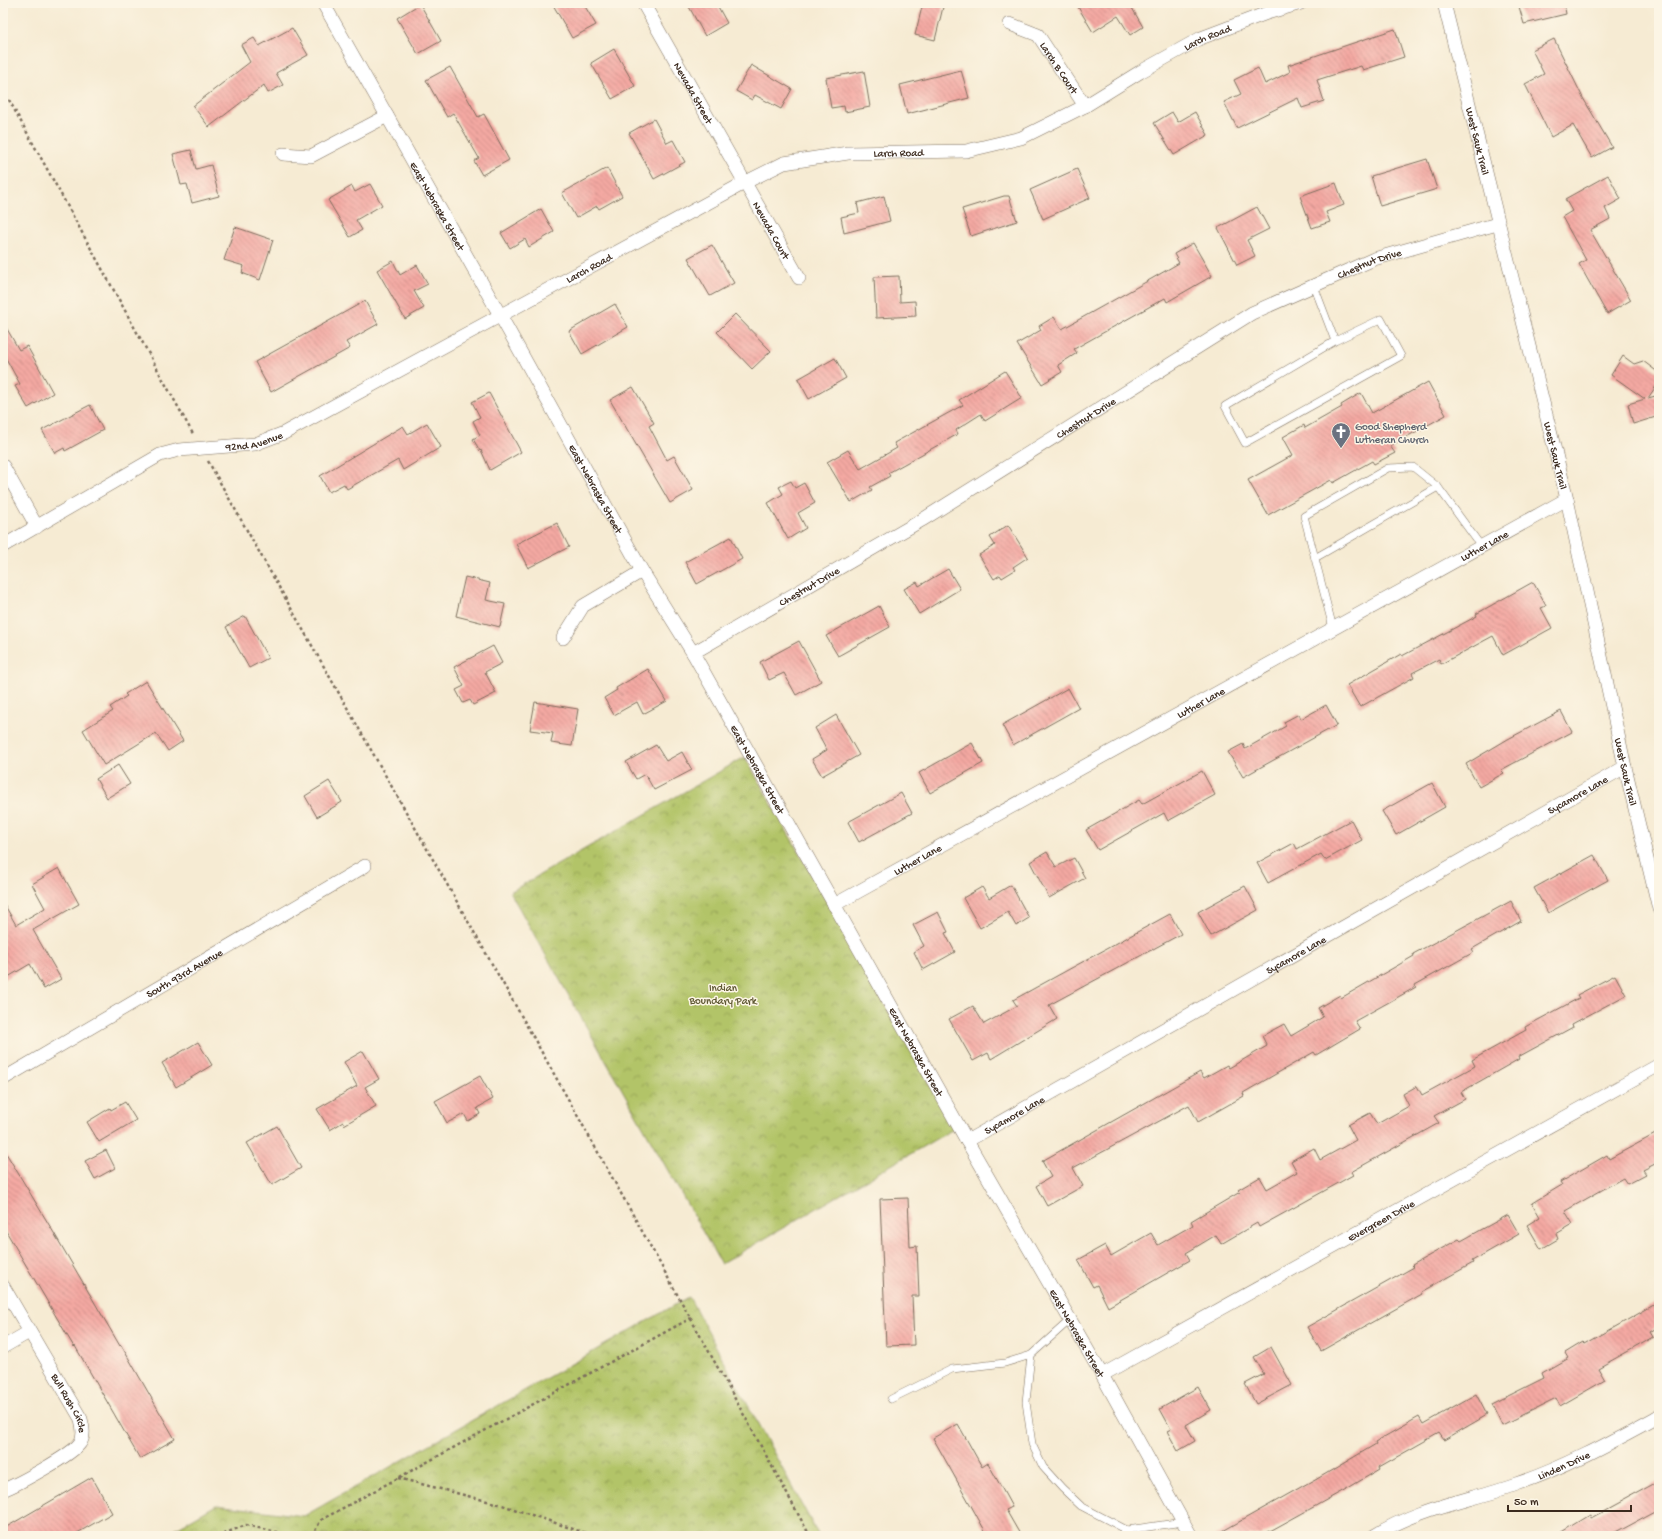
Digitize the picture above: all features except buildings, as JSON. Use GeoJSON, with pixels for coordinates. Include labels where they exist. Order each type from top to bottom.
{"type":"FeatureCollection","features":[{"type":"Feature","properties":{"kind":"street","name":"East Nebraska Street"},"geometry":{"type":"LineString","coordinates":[[323,3],[500,315],[642,571],[693,653],[967,1141],[1102,1375],[1191,1536]]}},
{"type":"Feature","properties":{"kind":"street","name":"Nevada Street"},"geometry":{"type":"LineString","coordinates":[[643,3],[746,182]]}},
{"type":"Feature","properties":{"kind":"street","name":"Larch Road"},"geometry":{"type":"LineString","coordinates":[[500,315],[784,163],[848,153],[966,151],[1021,138],[1085,106],[1140,72],[1201,38],[1266,8],[1301,3]]}},
{"type":"Feature","properties":{"kind":"street","name":"West Sauk Trail"},"geometry":{"type":"LineString","coordinates":[[1444,3],[1567,499],[1625,767],[1659,909]]}},
{"type":"Feature","properties":{"kind":"street","name":"Larch B Court"},"geometry":{"type":"LineString","coordinates":[[1010,24],[1038,35],[1085,106]]}},
{"type":"Feature","properties":{"kind":"street"},"geometry":{"type":"LineString","coordinates":[[283,154],[311,156],[387,116]]}},
{"type":"Feature","properties":{"kind":"street","name":"Nevada Court"},"geometry":{"type":"LineString","coordinates":[[746,182],[799,278]]}},
{"type":"Feature","properties":{"kind":"street","name":"Chestnut Drive"},"geometry":{"type":"LineString","coordinates":[[693,653],[922,520],[1252,313],[1374,259],[1498,224]]}},
{"type":"Feature","properties":{"kind":"street","name":"92nd Avenue"},"geometry":{"type":"LineString","coordinates":[[3,546],[160,456],[179,450],[255,444],[284,433],[500,315]]}},
{"type":"Feature","properties":{"kind":"street"},"geometry":{"type":"LineString","coordinates":[[3,466],[37,526]]}},
{"type":"Feature","properties":{"kind":"street","name":"Luther Lane"},"geometry":{"type":"LineString","coordinates":[[834,905],[1567,499]]}},
{"type":"Feature","properties":{"kind":"street"},"geometry":{"type":"LineString","coordinates":[[563,638],[582,606],[642,571]]}},
{"type":"Feature","properties":{"kind":"street","name":"Sycamore Lane"},"geometry":{"type":"LineString","coordinates":[[967,1141],[1625,767]]}},
{"type":"Feature","properties":{"kind":"street","name":"South 93rd Avenue"},"geometry":{"type":"LineString","coordinates":[[3,1079],[365,866]]}},
{"type":"Feature","properties":{"kind":"street","name":"Evergreen Drive"},"geometry":{"type":"LineString","coordinates":[[1102,1375],[1659,1065]]}},
{"type":"Feature","properties":{"kind":"street","name":"Bull Rush Circle"},"geometry":{"type":"LineString","coordinates":[[3,1286],[81,1419],[83,1430],[81,1443],[70,1453],[3,1490]]}},
{"type":"Feature","properties":{"kind":"street"},"geometry":{"type":"LineString","coordinates":[[3,1347],[29,1332]]}},
{"type":"Feature","properties":{"kind":"street","name":"Linden Drive"},"geometry":{"type":"LineString","coordinates":[[1374,1536],[1417,1513],[1517,1484],[1554,1470],[1592,1452],[1659,1416]]}},
{"type":"Feature","properties":{"kind":"lane"},"geometry":{"type":"LineString","coordinates":[[1314,286],[1335,341]]}},
{"type":"Feature","properties":{"kind":"lane"},"geometry":{"type":"LineString","coordinates":[[1381,319],[1401,356],[1245,443],[1225,406],[1335,341],[1381,319]]}},
{"type":"Feature","properties":{"kind":"lane"},"geometry":{"type":"LineString","coordinates":[[1333,628],[1304,516],[1388,468],[1413,467],[1438,487],[1481,546]]}},
{"type":"Feature","properties":{"kind":"lane"},"geometry":{"type":"LineString","coordinates":[[1315,558],[1438,487]]}},
{"type":"Feature","properties":{"kind":"lane"},"geometry":{"type":"LineString","coordinates":[[891,1399],[952,1369],[1005,1363],[1031,1355],[1070,1320]]}},
{"type":"Feature","properties":{"kind":"lane"},"geometry":{"type":"LineString","coordinates":[[1031,1355],[1026,1402],[1032,1444],[1043,1467],[1081,1506],[1128,1530]]}},
{"type":"Feature","properties":{"kind":"lane"},"geometry":{"type":"LineString","coordinates":[[1121,1536],[1128,1530],[1183,1522]]}},
{"type":"Feature","properties":{"kind":"path"},"geometry":{"type":"LineString","coordinates":[[3,89],[194,436]]}},
{"type":"Feature","properties":{"kind":"path"},"geometry":{"type":"LineString","coordinates":[[209,462],[563,1094],[691,1318],[810,1536]]}},
{"type":"Feature","properties":{"kind":"path"},"geometry":{"type":"LineString","coordinates":[[312,1536],[321,1520],[691,1318]]}},
{"type":"Feature","properties":{"kind":"path"},"geometry":{"type":"LineString","coordinates":[[398,1478],[499,1504],[594,1536]]}},
{"type":"Feature","properties":{"kind":"path"},"geometry":{"type":"LineString","coordinates":[[218,1536],[246,1525],[294,1536]]}},
{"type":"Feature","properties":{"kind":"green space","name":"Indian Boundary Park"},"geometry":{"type":"Polygon","coordinates":[[[745,757],[955,1128],[721,1264],[510,892],[745,757]]]}},
{"type":"Feature","properties":{"kind":"green space"},"geometry":{"type":"Polygon","coordinates":[[[689,1297],[819,1536],[163,1536],[216,1505],[304,1516],[689,1297]]]}},
{"type":"Feature","properties":{"kind":"place","name":"Good Shepherd Lutheran Church"},"geometry":{"type":"Point","coordinates":[1341,449]}}]}
